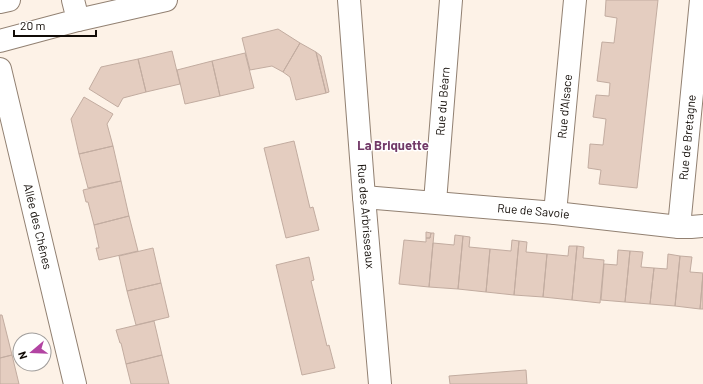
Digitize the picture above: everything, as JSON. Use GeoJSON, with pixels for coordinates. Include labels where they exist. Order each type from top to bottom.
{"type":"FeatureCollection","features":[{"type":"Feature","properties":{"kind":"street"},"geometry":{"type":"LineString","coordinates":[[0,2],[9,0]]}},
{"type":"Feature","properties":{"kind":"street"},"geometry":{"type":"LineString","coordinates":[[0,41],[76,10],[166,0]]}},
{"type":"Feature","properties":{"kind":"street","name":"Rue des Arbrisseaux"},"geometry":{"type":"LineString","coordinates":[[349,0],[380,384]]}},
{"type":"Feature","properties":{"kind":"street","name":"Rue du Béarn"},"geometry":{"type":"LineString","coordinates":[[435,202],[451,0]]}},
{"type":"Feature","properties":{"kind":"street","name":"Rue d'Alsace"},"geometry":{"type":"LineString","coordinates":[[555,213],[575,0]]}},
{"type":"Feature","properties":{"kind":"street","name":"Rue de Bretagne"},"geometry":{"type":"LineString","coordinates":[[679,227],[701,0]]}},
{"type":"Feature","properties":{"kind":"street","name":"Allée des Chênes"},"geometry":{"type":"LineString","coordinates":[[0,69],[75,384]]}},
{"type":"Feature","properties":{"kind":"street","name":"Rue de Savoie"},"geometry":{"type":"LineString","coordinates":[[364,196],[555,213],[679,227],[703,226]]}},
{"type":"Feature","properties":{"kind":"building"},"geometry":{"type":"Polygon","coordinates":[[[606,0],[658,0],[637,188],[599,184],[601,170],[588,168],[590,144],[603,145],[606,119],[593,117],[596,95],[609,96],[610,83],[597,81],[602,42],[614,43],[617,18],[605,16],[606,0]]]}},
{"type":"Feature","properties":{"kind":"building"},"geometry":{"type":"Polygon","coordinates":[[[278,29],[300,43],[283,72],[272,66],[250,70],[242,38],[278,29]]]}},
{"type":"Feature","properties":{"kind":"building"},"geometry":{"type":"Polygon","coordinates":[[[300,43],[316,52],[326,93],[296,100],[290,77],[283,72],[300,43]]]}},
{"type":"Feature","properties":{"kind":"building"},"geometry":{"type":"Polygon","coordinates":[[[172,51],[180,84],[146,92],[138,59],[172,51]]]}},
{"type":"Feature","properties":{"kind":"building"},"geometry":{"type":"Polygon","coordinates":[[[316,52],[321,56],[329,92],[326,93],[316,52]]]}},
{"type":"Feature","properties":{"kind":"building"},"geometry":{"type":"Polygon","coordinates":[[[245,53],[254,88],[220,96],[212,61],[245,53]]]}},
{"type":"Feature","properties":{"kind":"building"},"geometry":{"type":"Polygon","coordinates":[[[138,59],[146,92],[123,98],[118,107],[89,89],[101,67],[138,59]]]}},
{"type":"Feature","properties":{"kind":"building"},"geometry":{"type":"Polygon","coordinates":[[[212,61],[220,96],[185,104],[177,70],[212,61]]]}},
{"type":"Feature","properties":{"kind":"building"},"geometry":{"type":"Polygon","coordinates":[[[84,97],[113,114],[107,124],[113,146],[79,154],[71,119],[84,97]]]}},
{"type":"Feature","properties":{"kind":"building"},"geometry":{"type":"Polygon","coordinates":[[[294,141],[310,208],[313,207],[319,230],[286,238],[264,148],[294,141]]]}},
{"type":"Feature","properties":{"kind":"building"},"geometry":{"type":"Polygon","coordinates":[[[113,146],[121,181],[88,188],[79,154],[113,146]]]}},
{"type":"Feature","properties":{"kind":"building"},"geometry":{"type":"Polygon","coordinates":[[[121,181],[129,216],[94,225],[83,190],[121,181]]]}},
{"type":"Feature","properties":{"kind":"building"},"geometry":{"type":"Polygon","coordinates":[[[129,216],[138,251],[99,260],[96,248],[99,248],[94,225],[129,216]]]}},
{"type":"Feature","properties":{"kind":"building"},"geometry":{"type":"Polygon","coordinates":[[[426,232],[431,233],[430,238],[426,238],[426,232]]]}},
{"type":"Feature","properties":{"kind":"building"},"geometry":{"type":"Polygon","coordinates":[[[431,233],[434,233],[429,287],[399,284],[404,240],[426,242],[426,238],[430,238],[431,233]]]}},
{"type":"Feature","properties":{"kind":"building"},"geometry":{"type":"Polygon","coordinates":[[[455,235],[463,236],[458,289],[429,287],[433,243],[454,245],[455,235]]]}},
{"type":"Feature","properties":{"kind":"building"},"geometry":{"type":"Polygon","coordinates":[[[463,236],[470,237],[469,247],[490,249],[486,292],[458,289],[463,236]]]}},
{"type":"Feature","properties":{"kind":"building"},"geometry":{"type":"Polygon","coordinates":[[[512,240],[519,241],[514,295],[486,292],[490,249],[511,251],[512,240]]]}},
{"type":"Feature","properties":{"kind":"building"},"geometry":{"type":"Polygon","coordinates":[[[519,241],[527,242],[526,252],[547,254],[543,297],[514,295],[519,241]]]}},
{"type":"Feature","properties":{"kind":"building"},"geometry":{"type":"Polygon","coordinates":[[[569,246],[577,246],[572,300],[543,297],[547,254],[568,256],[569,246]]]}},
{"type":"Feature","properties":{"kind":"building"},"geometry":{"type":"Polygon","coordinates":[[[577,246],[584,247],[583,258],[604,260],[600,303],[572,300],[577,246]]]}},
{"type":"Feature","properties":{"kind":"building"},"geometry":{"type":"Polygon","coordinates":[[[153,248],[161,283],[127,291],[119,256],[153,248]]]}},
{"type":"Feature","properties":{"kind":"building"},"geometry":{"type":"Polygon","coordinates":[[[618,250],[630,251],[625,302],[601,300],[604,264],[617,265],[618,250]]]}},
{"type":"Feature","properties":{"kind":"building"},"geometry":{"type":"Polygon","coordinates":[[[630,251],[643,252],[641,267],[654,268],[650,304],[625,302],[630,251]]]}},
{"type":"Feature","properties":{"kind":"building"},"geometry":{"type":"Polygon","coordinates":[[[668,254],[680,256],[675,306],[650,304],[654,268],[667,269],[668,254]]]}},
{"type":"Feature","properties":{"kind":"building"},"geometry":{"type":"Polygon","coordinates":[[[680,256],[692,257],[690,272],[703,273],[700,309],[675,306],[680,256]]]}},
{"type":"Feature","properties":{"kind":"building"},"geometry":{"type":"Polygon","coordinates":[[[309,257],[314,280],[311,281],[327,346],[329,345],[335,368],[302,375],[276,265],[309,257]]]}},
{"type":"Feature","properties":{"kind":"building"},"geometry":{"type":"Polygon","coordinates":[[[703,274],[703,309],[700,309],[703,274]]]}},
{"type":"Feature","properties":{"kind":"building"},"geometry":{"type":"Polygon","coordinates":[[[161,283],[169,317],[136,325],[127,291],[161,283]]]}},
{"type":"Feature","properties":{"kind":"building"},"geometry":{"type":"Polygon","coordinates":[[[0,315],[2,315],[12,355],[0,358],[0,315]]]}},
{"type":"Feature","properties":{"kind":"building"},"geometry":{"type":"Polygon","coordinates":[[[154,321],[162,355],[126,364],[116,330],[154,321]]]}},
{"type":"Feature","properties":{"kind":"building"},"geometry":{"type":"Polygon","coordinates":[[[12,355],[12,372],[16,372],[19,384],[0,384],[0,358],[12,355]]]}},
{"type":"Feature","properties":{"kind":"building"},"geometry":{"type":"Polygon","coordinates":[[[162,355],[169,384],[131,384],[126,364],[162,355]]]}},
{"type":"Feature","properties":{"kind":"building"},"geometry":{"type":"Polygon","coordinates":[[[526,370],[527,384],[450,384],[449,376],[526,370]]]}},
{"type":"Feature","properties":{"kind":"district","name":"La Briquette"},"geometry":{"type":"Point","coordinates":[393,145]}}]}
